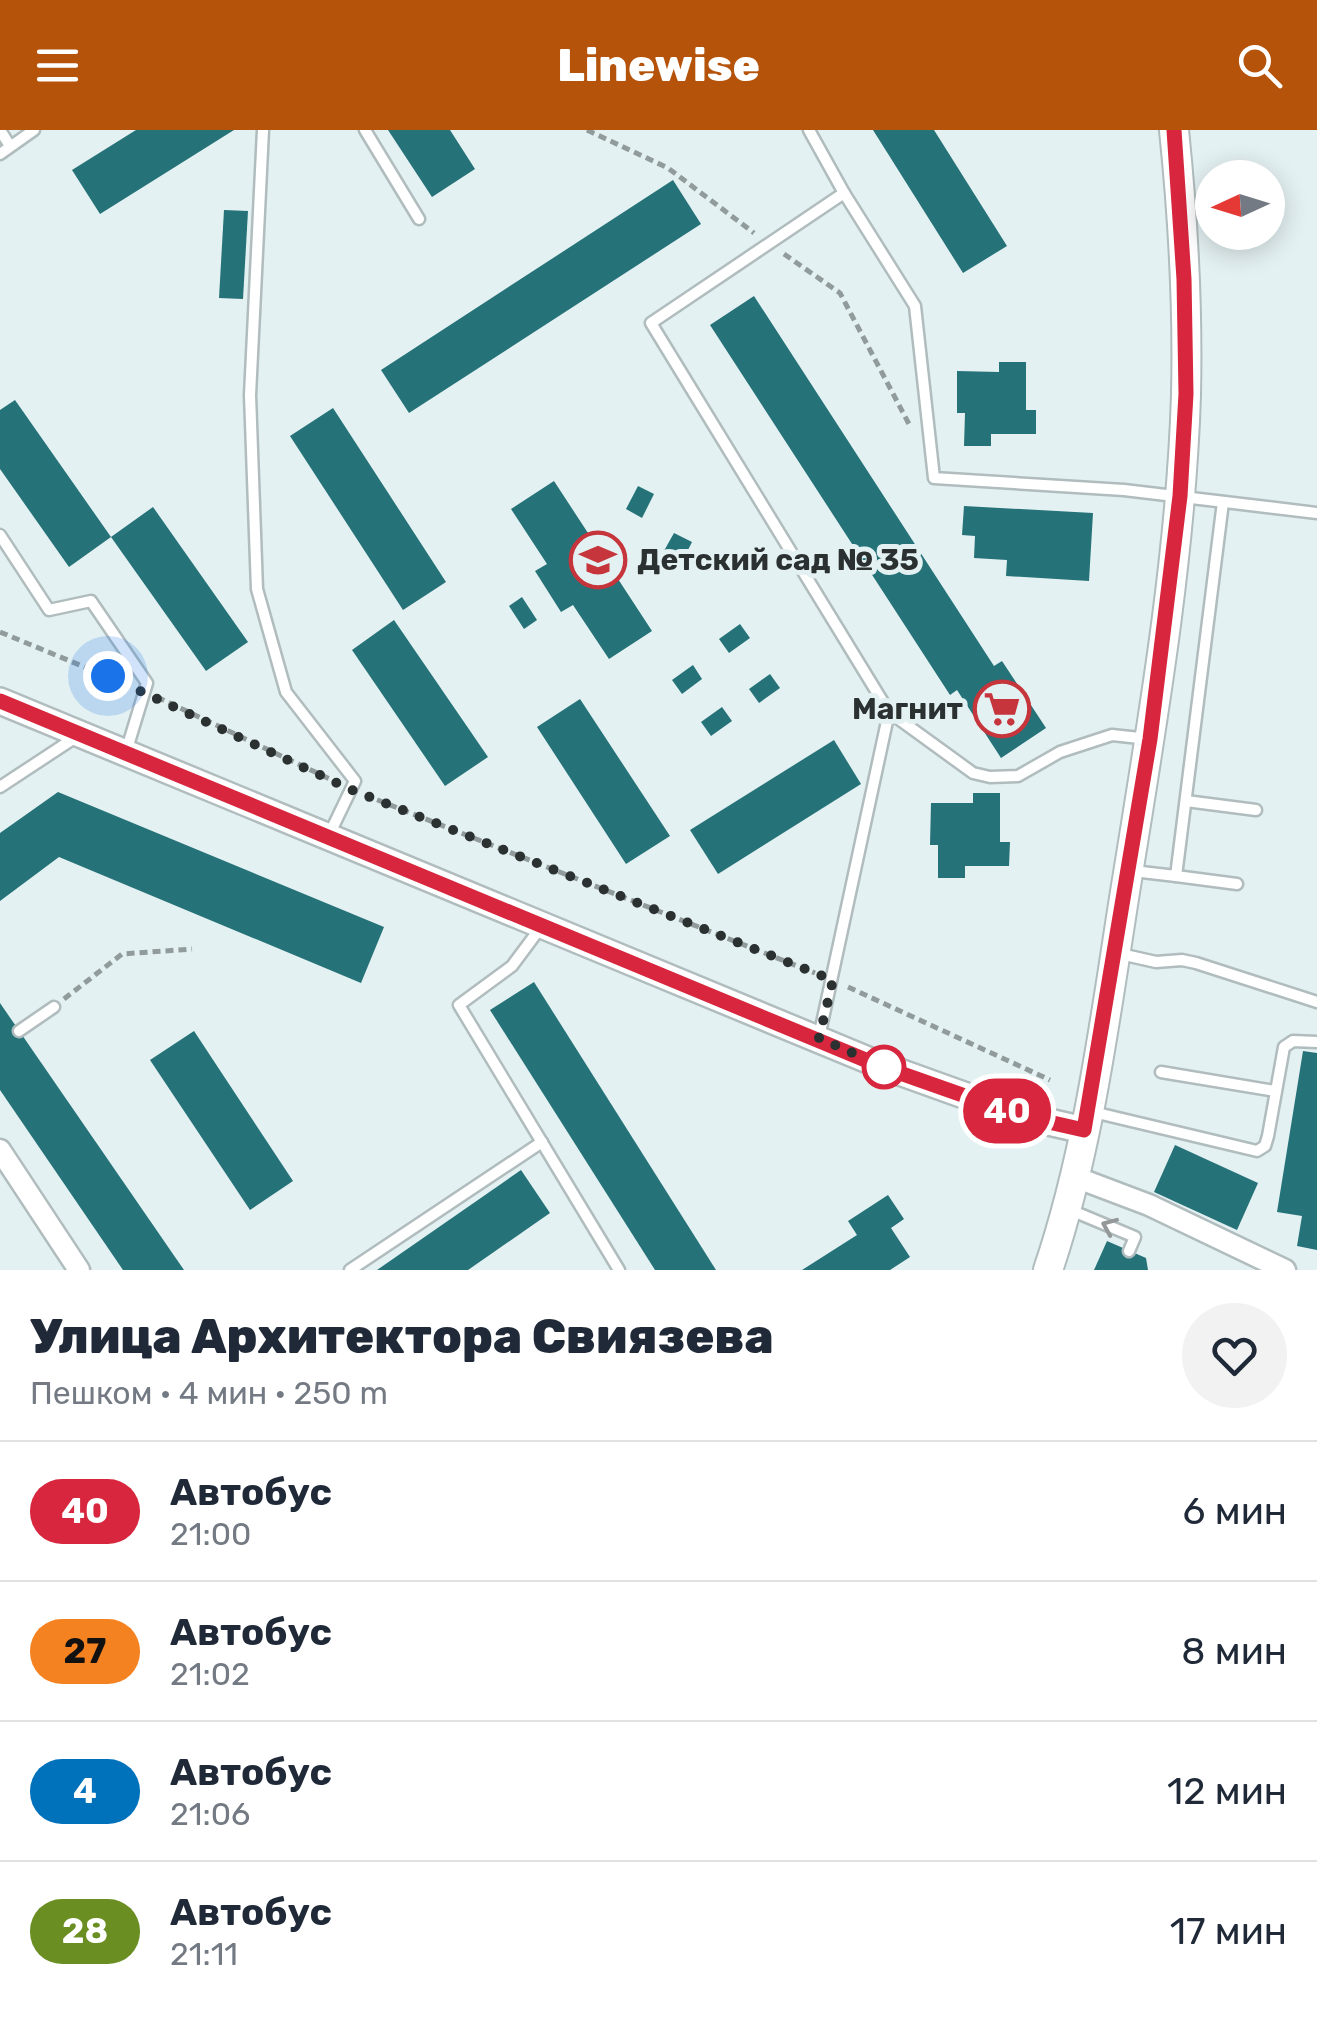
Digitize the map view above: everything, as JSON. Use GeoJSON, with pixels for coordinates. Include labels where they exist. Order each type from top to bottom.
{"type":"FeatureCollection","features":[{"type":"Feature","properties":{"kind":"main road"},"geometry":{"type":"LineString","coordinates":[[1048,1270],[1075,1178],[1116,953],[1150,739],[1180,496],[1186,394],[1184,279],[1174,130]]}},
{"type":"Feature","properties":{"kind":"street"},"geometry":{"type":"LineString","coordinates":[[0,701],[880,1066],[1022,1116],[1085,1120]]}},
{"type":"Feature","properties":{"kind":"street"},"geometry":{"type":"LineString","coordinates":[[0,1150],[79,1270]]}},
{"type":"Feature","properties":{"kind":"street"},"geometry":{"type":"LineString","coordinates":[[1075,1178],[1148,1205],[1284,1270]]}},
{"type":"Feature","properties":{"kind":"lane"},"geometry":{"type":"LineString","coordinates":[[0,130],[5,150],[34,130]]}},
{"type":"Feature","properties":{"kind":"lane"},"geometry":{"type":"LineString","coordinates":[[263,130],[250,395],[257,589],[286,692],[355,781],[328,836]]}},
{"type":"Feature","properties":{"kind":"lane"},"geometry":{"type":"LineString","coordinates":[[365,130],[418,219]]}},
{"type":"Feature","properties":{"kind":"lane"},"geometry":{"type":"LineString","coordinates":[[809,130],[916,306],[934,478],[1180,496],[1317,514]]}},
{"type":"Feature","properties":{"kind":"lane"},"geometry":{"type":"LineString","coordinates":[[844,193],[651,323],[889,712],[973,773],[990,777],[1018,776],[1060,752],[1112,735],[1150,739]]}},
{"type":"Feature","properties":{"kind":"lane"},"geometry":{"type":"LineString","coordinates":[[1176,876],[1223,502]]}},
{"type":"Feature","properties":{"kind":"lane"},"geometry":{"type":"LineString","coordinates":[[0,534],[49,610],[92,601],[147,684],[126,753]]}},
{"type":"Feature","properties":{"kind":"lane"},"geometry":{"type":"LineString","coordinates":[[819,1038],[889,712]]}},
{"type":"Feature","properties":{"kind":"lane"},"geometry":{"type":"LineString","coordinates":[[0,787],[80,734]]}},
{"type":"Feature","properties":{"kind":"lane"},"geometry":{"type":"LineString","coordinates":[[1186,801],[1256,810]]}},
{"type":"Feature","properties":{"kind":"lane"},"geometry":{"type":"LineString","coordinates":[[1129,870],[1238,884]]}},
{"type":"Feature","properties":{"kind":"lane"},"geometry":{"type":"LineString","coordinates":[[544,924],[512,966],[459,1006],[619,1270]]}},
{"type":"Feature","properties":{"kind":"lane"},"geometry":{"type":"LineString","coordinates":[[1116,953],[1156,962],[1196,962],[1317,1002]]}},
{"type":"Feature","properties":{"kind":"lane"},"geometry":{"type":"LineString","coordinates":[[19,1031],[54,1007]]}},
{"type":"Feature","properties":{"kind":"lane"},"geometry":{"type":"LineString","coordinates":[[1085,1120],[1258,1151],[1265,1146],[1268,1136],[1284,1047],[1292,1041],[1317,1042]]}},
{"type":"Feature","properties":{"kind":"lane"},"geometry":{"type":"LineString","coordinates":[[1161,1072],[1276,1091]]}},
{"type":"Feature","properties":{"kind":"lane"},"geometry":{"type":"LineString","coordinates":[[350,1270],[542,1142]]}},
{"type":"Feature","properties":{"kind":"lane"},"geometry":{"type":"LineString","coordinates":[[1068,1209],[1135,1238],[1129,1250]]}},
{"type":"Feature","properties":{"kind":"path"},"geometry":{"type":"LineString","coordinates":[[587,130],[668,168],[840,293],[932,469]]}},
{"type":"Feature","properties":{"kind":"path"},"geometry":{"type":"LineString","coordinates":[[0,632],[144,691],[352,790],[833,980],[1050,1080]]}},
{"type":"Feature","properties":{"kind":"path"},"geometry":{"type":"LineString","coordinates":[[54,1007],[122,954],[192,949]]}},
{"type":"Feature","properties":{"kind":"building"},"geometry":{"type":"Polygon","coordinates":[[[136,130],[234,130],[100,214],[72,170],[136,130]]]}},
{"type":"Feature","properties":{"kind":"building"},"geometry":{"type":"Polygon","coordinates":[[[388,130],[450,130],[475,169],[432,197],[388,130]]]}},
{"type":"Feature","properties":{"kind":"building"},"geometry":{"type":"Polygon","coordinates":[[[873,130],[934,130],[1007,246],[963,273],[873,130]]]}},
{"type":"Feature","properties":{"kind":"building"},"geometry":{"type":"Polygon","coordinates":[[[673,180],[701,224],[409,413],[381,370],[673,180]]]}},
{"type":"Feature","properties":{"kind":"building"},"geometry":{"type":"Polygon","coordinates":[[[224,210],[248,211],[243,299],[219,298],[224,210]]]}},
{"type":"Feature","properties":{"kind":"building"},"geometry":{"type":"Polygon","coordinates":[[[754,296],[994,666],[1002,661],[1046,728],[1001,758],[957,690],[950,695],[710,325],[754,296]]]}},
{"type":"Feature","properties":{"kind":"building"},"geometry":{"type":"Polygon","coordinates":[[[999,362],[1026,362],[1026,410],[1036,410],[1036,434],[991,434],[991,446],[964,446],[965,413],[957,413],[957,371],[999,372],[999,362]]]}},
{"type":"Feature","properties":{"kind":"building"},"geometry":{"type":"Polygon","coordinates":[[[15,400],[111,537],[69,567],[0,469],[0,410],[15,400]]]}},
{"type":"Feature","properties":{"kind":"building"},"geometry":{"type":"Polygon","coordinates":[[[333,408],[446,582],[403,610],[290,436],[333,408]]]}},
{"type":"Feature","properties":{"kind":"building"},"geometry":{"type":"Polygon","coordinates":[[[554,481],[652,631],[609,659],[573,605],[561,612],[535,571],[547,564],[511,509],[554,481]]]}},
{"type":"Feature","properties":{"kind":"building"},"geometry":{"type":"Polygon","coordinates":[[[638,486],[654,494],[642,518],[626,509],[638,486]]]}},
{"type":"Feature","properties":{"kind":"building"},"geometry":{"type":"Polygon","coordinates":[[[964,506],[1093,513],[1089,581],[1006,576],[1007,560],[974,558],[975,536],[962,535],[964,506]]]}},
{"type":"Feature","properties":{"kind":"building"},"geometry":{"type":"Polygon","coordinates":[[[153,507],[248,642],[206,671],[111,537],[153,507]]]}},
{"type":"Feature","properties":{"kind":"building"},"geometry":{"type":"Polygon","coordinates":[[[674,533],[692,542],[679,568],[660,558],[674,533]]]}},
{"type":"Feature","properties":{"kind":"building"},"geometry":{"type":"Polygon","coordinates":[[[522,597],[537,620],[524,629],[509,606],[522,597]]]}},
{"type":"Feature","properties":{"kind":"building"},"geometry":{"type":"Polygon","coordinates":[[[394,620],[488,757],[445,786],[352,650],[394,620]]]}},
{"type":"Feature","properties":{"kind":"building"},"geometry":{"type":"Polygon","coordinates":[[[740,624],[750,638],[729,653],[719,639],[740,624]]]}},
{"type":"Feature","properties":{"kind":"building"},"geometry":{"type":"Polygon","coordinates":[[[693,665],[702,679],[682,694],[672,680],[693,665]]]}},
{"type":"Feature","properties":{"kind":"building"},"geometry":{"type":"Polygon","coordinates":[[[770,674],[780,688],[759,703],[749,689],[770,674]]]}},
{"type":"Feature","properties":{"kind":"building"},"geometry":{"type":"Polygon","coordinates":[[[580,699],[670,836],[626,864],[537,727],[580,699]]]}},
{"type":"Feature","properties":{"kind":"building"},"geometry":{"type":"Polygon","coordinates":[[[722,707],[732,721],[711,736],[701,722],[722,707]]]}},
{"type":"Feature","properties":{"kind":"building"},"geometry":{"type":"Polygon","coordinates":[[[834,740],[861,784],[718,874],[690,830],[834,740]]]}},
{"type":"Feature","properties":{"kind":"building"},"geometry":{"type":"Polygon","coordinates":[[[58,792],[384,927],[361,983],[59,857],[0,901],[0,833],[58,792]]]}},
{"type":"Feature","properties":{"kind":"building"},"geometry":{"type":"Polygon","coordinates":[[[973,793],[1000,793],[1000,842],[1010,842],[1009,866],[965,866],[965,878],[938,878],[938,845],[930,845],[931,803],[973,803],[973,793]]]}},
{"type":"Feature","properties":{"kind":"building"},"geometry":{"type":"Polygon","coordinates":[[[534,982],[716,1270],[655,1270],[490,1010],[534,982]]]}},
{"type":"Feature","properties":{"kind":"building"},"geometry":{"type":"Polygon","coordinates":[[[0,1003],[184,1270],[123,1270],[0,1090],[0,1003]]]}},
{"type":"Feature","properties":{"kind":"building"},"geometry":{"type":"Polygon","coordinates":[[[194,1031],[293,1181],[250,1210],[150,1060],[194,1031]]]}},
{"type":"Feature","properties":{"kind":"building"},"geometry":{"type":"Polygon","coordinates":[[[1303,1051],[1317,1053],[1317,1250],[1297,1246],[1302,1216],[1277,1212],[1303,1051]]]}},
{"type":"Feature","properties":{"kind":"building"},"geometry":{"type":"Polygon","coordinates":[[[1175,1145],[1258,1183],[1237,1230],[1154,1192],[1175,1145]]]}},
{"type":"Feature","properties":{"kind":"building"},"geometry":{"type":"Polygon","coordinates":[[[521,1170],[550,1213],[468,1270],[377,1270],[521,1170]]]}},
{"type":"Feature","properties":{"kind":"building"},"geometry":{"type":"Polygon","coordinates":[[[888,1195],[904,1219],[891,1228],[910,1257],[890,1270],[802,1270],[857,1235],[848,1221],[888,1195]]]}},
{"type":"Feature","properties":{"kind":"building"},"geometry":{"type":"Polygon","coordinates":[[[1107,1241],[1146,1258],[1148,1270],[1094,1270],[1107,1241]]]}},
{"type":"Feature","properties":{"kind":"bus line","name":"40"},"geometry":{"type":"LineString","coordinates":[[0,701],[880,1066],[1022,1116],[1084,1130],[1150,739],[1180,496],[1186,394],[1184,279],[1174,130]]}},
{"type":"Feature","properties":{"kind":"place","name":"Детский сад № 35"},"geometry":{"type":"Point","coordinates":[598,560]}},
{"type":"Feature","properties":{"kind":"place","name":"Магнит"},"geometry":{"type":"Point","coordinates":[1002,709]}},
{"type":"Feature","properties":{"kind":"route"},"geometry":{"type":"LineString","coordinates":[[108,676],[352,790],[833,980],[819,1038],[884,1067]]}}]}
